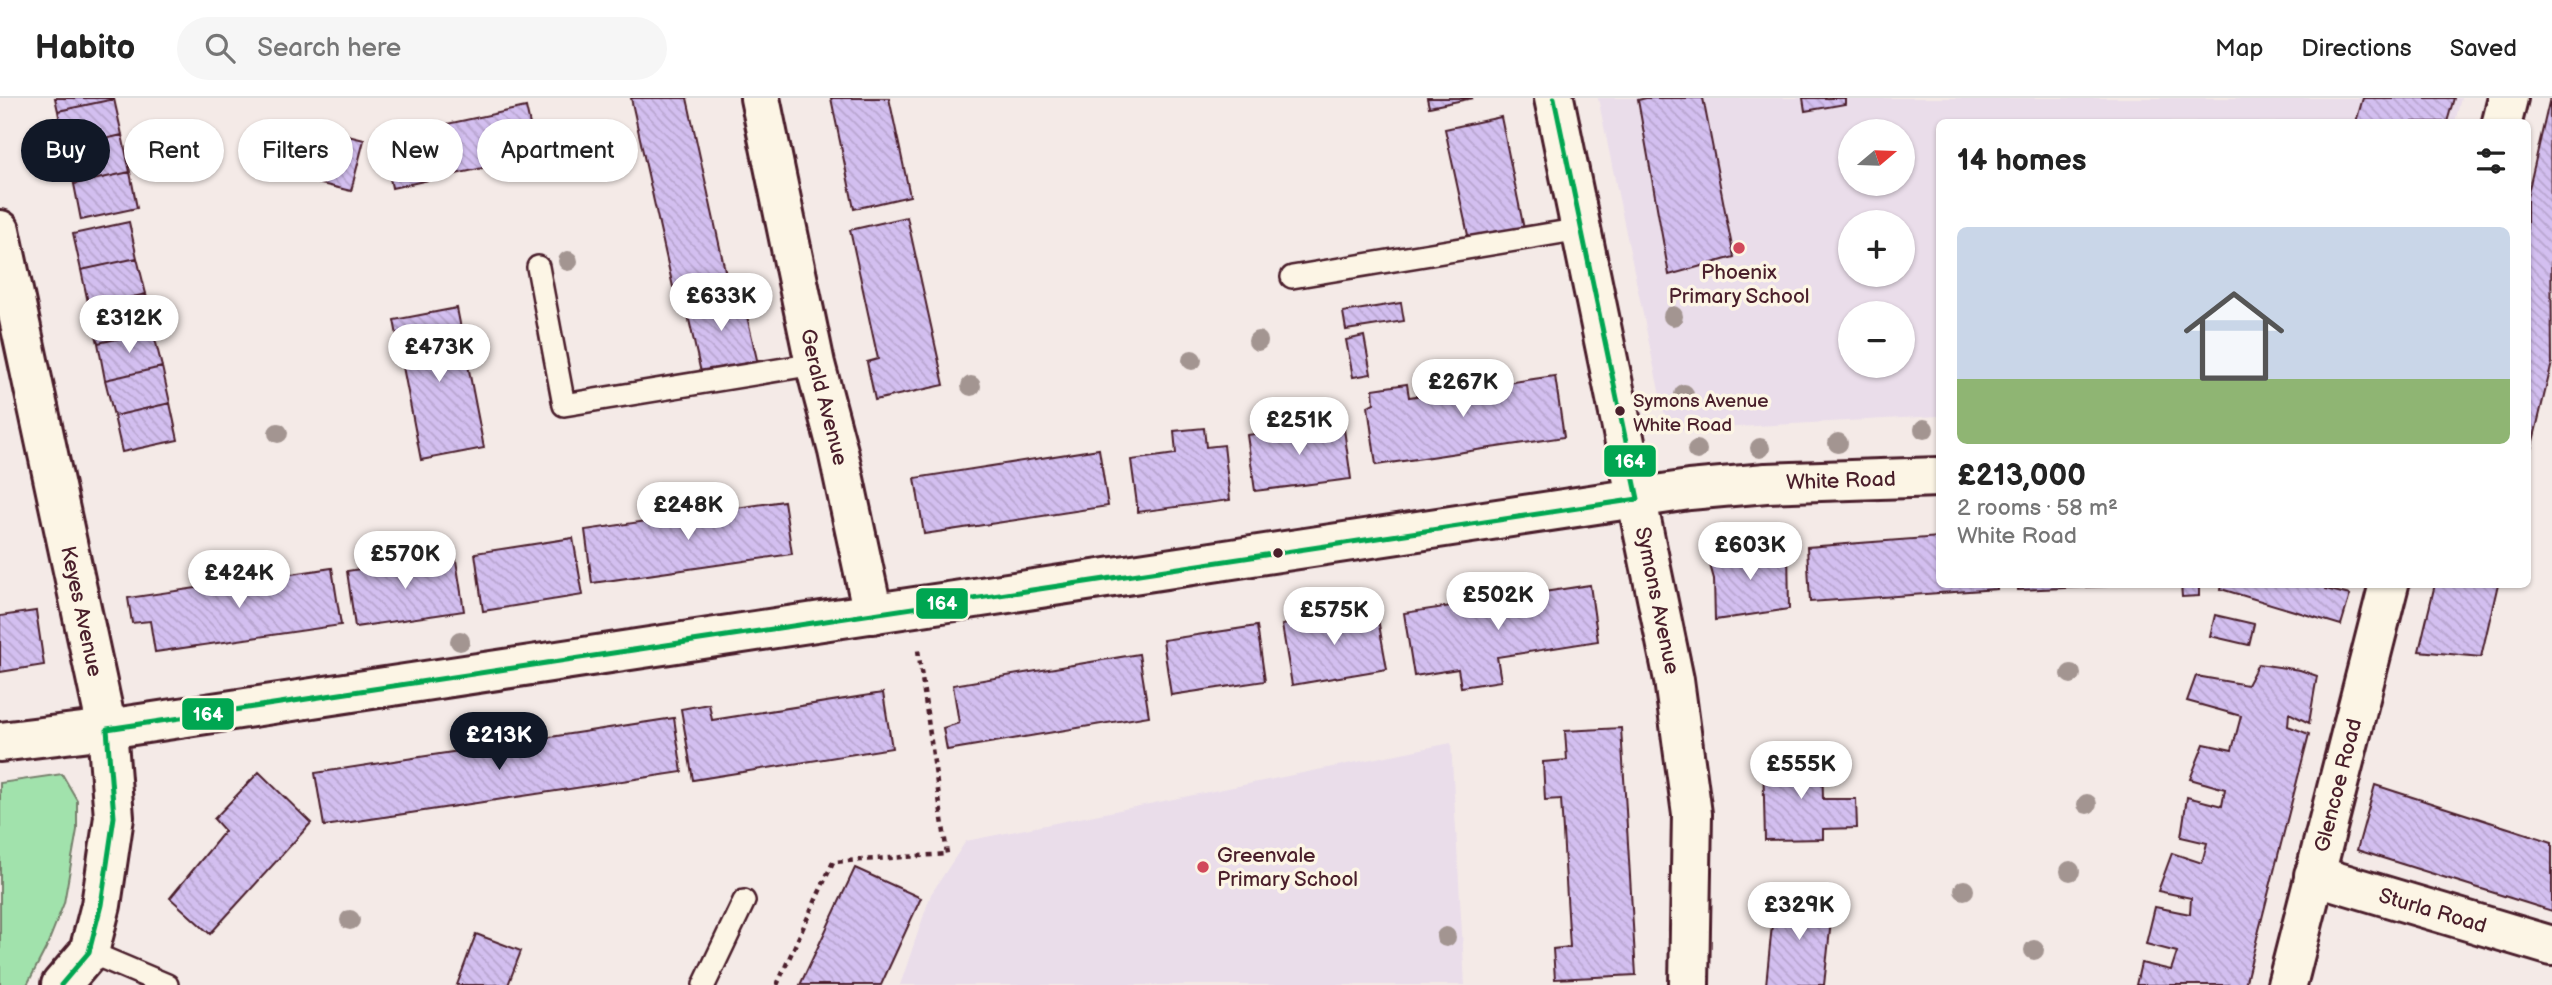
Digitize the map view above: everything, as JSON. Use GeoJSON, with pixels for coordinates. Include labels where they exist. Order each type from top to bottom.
{"type":"FeatureCollection","features":[{"type":"Feature","properties":{"kind":"street","name":"Gerald Avenue"},"geometry":{"type":"LineString","coordinates":[[760,98],[815,364],[838,451],[873,614]]}},
{"type":"Feature","properties":{"kind":"street","name":"Symons Avenue"},"geometry":{"type":"LineString","coordinates":[[1554,98],[1674,680],[1692,814],[1689,985]]}},
{"type":"Feature","properties":{"kind":"street"},"geometry":{"type":"LineString","coordinates":[[2503,119],[2508,98]]}},
{"type":"Feature","properties":{"kind":"street","name":"Keyes Avenue"},"geometry":{"type":"LineString","coordinates":[[0,230],[107,729],[114,817],[101,905],[89,952],[61,985]]}},
{"type":"Feature","properties":{"kind":"street","name":"White Road"},"geometry":{"type":"LineString","coordinates":[[0,742],[107,729],[1728,485],[1936,477]]}},
{"type":"Feature","properties":{"kind":"street","name":"Glencoe Road"},"geometry":{"type":"LineString","coordinates":[[2287,985],[2388,588]]}},
{"type":"Feature","properties":{"kind":"street","name":"Sturla Road"},"geometry":{"type":"LineString","coordinates":[[2314,875],[2552,946]]}},
{"type":"Feature","properties":{"kind":"lane"},"geometry":{"type":"LineString","coordinates":[[1292,277],[1581,229]]}},
{"type":"Feature","properties":{"kind":"lane"},"geometry":{"type":"LineString","coordinates":[[538,267],[564,405],[815,364]]}},
{"type":"Feature","properties":{"kind":"lane"},"geometry":{"type":"LineString","coordinates":[[704,985],[744,901]]}},
{"type":"Feature","properties":{"kind":"lane"},"geometry":{"type":"LineString","coordinates":[[89,952],[167,985]]}},
{"type":"Feature","properties":{"kind":"path"},"geometry":{"type":"LineString","coordinates":[[777,985],[834,862],[947,854],[912,608]]}},
{"type":"Feature","properties":{"kind":"shaded area","name":"Phoenix Primary School"},"geometry":{"type":"Polygon","coordinates":[[[1598,98],[2461,98],[2456,119],[1936,119],[1936,416],[1682,430],[1670,423],[1663,410],[1598,98]]]}},
{"type":"Feature","properties":{"kind":"shaded area","name":"Greenvale Primary School"},"geometry":{"type":"Polygon","coordinates":[[[1451,743],[1465,985],[900,985],[931,894],[966,841],[1451,743]]]}},
{"type":"Feature","properties":{"kind":"green space"},"geometry":{"type":"Polygon","coordinates":[[[62,774],[77,800],[77,830],[64,903],[46,948],[27,985],[0,985],[0,783],[62,774]]]}},
{"type":"Feature","properties":{"kind":"building"},"geometry":{"type":"Polygon","coordinates":[[[55,98],[114,98],[114,99],[58,111],[55,98]]]}},
{"type":"Feature","properties":{"kind":"building"},"geometry":{"type":"Polygon","coordinates":[[[631,98],[687,98],[726,275],[673,287],[638,130],[638,119],[636,119],[631,98]]]}},
{"type":"Feature","properties":{"kind":"building"},"geometry":{"type":"Polygon","coordinates":[[[831,98],[889,98],[910,196],[854,209],[831,98]]]}},
{"type":"Feature","properties":{"kind":"building"},"geometry":{"type":"Polygon","coordinates":[[[1427,98],[1473,98],[1429,107],[1427,98]]]}},
{"type":"Feature","properties":{"kind":"building"},"geometry":{"type":"Polygon","coordinates":[[[1703,98],[1734,257],[1669,275],[1638,100],[1703,98]]]}},
{"type":"Feature","properties":{"kind":"building"},"geometry":{"type":"Polygon","coordinates":[[[1803,98],[1845,98],[1845,104],[1805,111],[1803,98]]]}},
{"type":"Feature","properties":{"kind":"building"},"geometry":{"type":"Polygon","coordinates":[[[2363,98],[2454,98],[2448,119],[2357,119],[2363,98]]]}},
{"type":"Feature","properties":{"kind":"building"},"geometry":{"type":"Polygon","coordinates":[[[2550,98],[2552,363],[2531,450],[2531,180],[2550,98]]]}},
{"type":"Feature","properties":{"kind":"building"},"geometry":{"type":"Polygon","coordinates":[[[114,99],[122,135],[110,138],[110,119],[60,119],[58,111],[114,99]]]}},
{"type":"Feature","properties":{"kind":"building"},"geometry":{"type":"Polygon","coordinates":[[[526,107],[529,119],[477,119],[477,169],[463,172],[463,121],[526,107]]]}},
{"type":"Feature","properties":{"kind":"building"},"geometry":{"type":"Polygon","coordinates":[[[1501,117],[1524,229],[1469,240],[1445,129],[1501,117]]]}},
{"type":"Feature","properties":{"kind":"building"},"geometry":{"type":"Polygon","coordinates":[[[122,135],[124,173],[110,176],[110,138],[122,135]]]}},
{"type":"Feature","properties":{"kind":"building"},"geometry":{"type":"Polygon","coordinates":[[[353,137],[364,140],[351,191],[313,182],[353,182],[353,137]]]}},
{"type":"Feature","properties":{"kind":"building"},"geometry":{"type":"Polygon","coordinates":[[[124,173],[124,182],[132,182],[137,208],[81,220],[74,184],[110,182],[110,176],[124,173]]]}},
{"type":"Feature","properties":{"kind":"building"},"geometry":{"type":"Polygon","coordinates":[[[391,182],[419,182],[392,188],[391,182]]]}},
{"type":"Feature","properties":{"kind":"building"},"geometry":{"type":"Polygon","coordinates":[[[907,217],[944,385],[875,400],[867,362],[878,359],[850,230],[907,217]]]}},
{"type":"Feature","properties":{"kind":"building"},"geometry":{"type":"Polygon","coordinates":[[[129,222],[137,258],[81,270],[73,234],[129,222]]]}},
{"type":"Feature","properties":{"kind":"building"},"geometry":{"type":"Polygon","coordinates":[[[137,258],[146,294],[89,307],[81,270],[137,258]]]}},
{"type":"Feature","properties":{"kind":"building"},"geometry":{"type":"Polygon","coordinates":[[[741,290],[758,364],[702,377],[685,302],[741,290]]]}},
{"type":"Feature","properties":{"kind":"building"},"geometry":{"type":"Polygon","coordinates":[[[146,294],[153,331],[98,343],[89,307],[146,294]]]}},
{"type":"Feature","properties":{"kind":"building"},"geometry":{"type":"Polygon","coordinates":[[[1401,303],[1404,321],[1346,330],[1343,312],[1401,303]]]}},
{"type":"Feature","properties":{"kind":"building"},"geometry":{"type":"Polygon","coordinates":[[[457,308],[484,448],[421,460],[394,320],[457,308]]]}},
{"type":"Feature","properties":{"kind":"building"},"geometry":{"type":"Polygon","coordinates":[[[153,331],[162,367],[105,380],[98,343],[153,331]]]}},
{"type":"Feature","properties":{"kind":"building"},"geometry":{"type":"Polygon","coordinates":[[[1364,336],[1371,374],[1353,377],[1346,340],[1364,336]]]}},
{"type":"Feature","properties":{"kind":"building"},"geometry":{"type":"Polygon","coordinates":[[[162,367],[170,403],[114,416],[105,380],[162,367]]]}},
{"type":"Feature","properties":{"kind":"building"},"geometry":{"type":"Polygon","coordinates":[[[1555,376],[1564,437],[1376,465],[1368,406],[1374,403],[1373,389],[1407,384],[1409,397],[1555,376]]]}},
{"type":"Feature","properties":{"kind":"building"},"geometry":{"type":"Polygon","coordinates":[[[170,403],[178,440],[122,452],[114,416],[170,403]]]}},
{"type":"Feature","properties":{"kind":"building"},"geometry":{"type":"Polygon","coordinates":[[[1343,422],[1351,479],[1255,491],[1247,435],[1343,422]]]}},
{"type":"Feature","properties":{"kind":"building"},"geometry":{"type":"Polygon","coordinates":[[[1204,428],[1206,447],[1224,445],[1230,500],[1138,512],[1131,460],[1176,454],[1174,431],[1204,428]]]}},
{"type":"Feature","properties":{"kind":"building"},"geometry":{"type":"Polygon","coordinates":[[[1099,449],[1108,506],[924,534],[915,478],[1099,449]]]}},
{"type":"Feature","properties":{"kind":"building"},"geometry":{"type":"Polygon","coordinates":[[[784,501],[792,554],[592,583],[585,530],[784,501]]]}},
{"type":"Feature","properties":{"kind":"building"},"geometry":{"type":"Polygon","coordinates":[[[1936,537],[1936,588],[1997,589],[1810,602],[1807,547],[1936,537]]]}},
{"type":"Feature","properties":{"kind":"building"},"geometry":{"type":"Polygon","coordinates":[[[573,538],[583,595],[483,611],[475,553],[573,538]]]}},
{"type":"Feature","properties":{"kind":"building"},"geometry":{"type":"Polygon","coordinates":[[[1788,548],[1789,609],[1715,620],[1714,579],[1710,565],[1713,552],[1788,548]]]}},
{"type":"Feature","properties":{"kind":"building"},"geometry":{"type":"Polygon","coordinates":[[[455,554],[464,611],[355,627],[347,571],[455,554]]]}},
{"type":"Feature","properties":{"kind":"building"},"geometry":{"type":"Polygon","coordinates":[[[332,568],[341,625],[155,652],[150,621],[132,623],[128,598],[332,568]]]}},
{"type":"Feature","properties":{"kind":"building"},"geometry":{"type":"Polygon","coordinates":[[[1590,585],[1598,641],[1497,657],[1501,681],[1461,687],[1458,669],[1414,676],[1404,613],[1590,585]]]}},
{"type":"Feature","properties":{"kind":"building"},"geometry":{"type":"Polygon","coordinates":[[[2018,588],[2063,588],[2018,590],[2018,588]]]}},
{"type":"Feature","properties":{"kind":"building"},"geometry":{"type":"Polygon","coordinates":[[[2181,588],[2199,588],[2199,596],[2182,597],[2181,588]]]}},
{"type":"Feature","properties":{"kind":"building"},"geometry":{"type":"Polygon","coordinates":[[[2326,588],[2350,595],[2341,625],[2221,589],[2326,588]]]}},
{"type":"Feature","properties":{"kind":"building"},"geometry":{"type":"Polygon","coordinates":[[[2434,588],[2497,588],[2481,657],[2419,651],[2434,588]]]}},
{"type":"Feature","properties":{"kind":"building"},"geometry":{"type":"Polygon","coordinates":[[[1376,608],[1387,669],[1292,685],[1282,625],[1376,608]]]}},
{"type":"Feature","properties":{"kind":"building"},"geometry":{"type":"Polygon","coordinates":[[[36,611],[44,665],[0,672],[0,616],[36,611]]]}},
{"type":"Feature","properties":{"kind":"building"},"geometry":{"type":"Polygon","coordinates":[[[2215,615],[2254,624],[2249,645],[2210,636],[2215,615]]]}},
{"type":"Feature","properties":{"kind":"building"},"geometry":{"type":"Polygon","coordinates":[[[1257,626],[1265,681],[1171,695],[1163,640],[1257,626]]]}},
{"type":"Feature","properties":{"kind":"building"},"geometry":{"type":"Polygon","coordinates":[[[1139,654],[1149,716],[947,750],[943,728],[959,723],[953,685],[1139,654]]]}},
{"type":"Feature","properties":{"kind":"building"},"geometry":{"type":"Polygon","coordinates":[[[2258,664],[2300,670],[2317,676],[2309,723],[2289,713],[2288,726],[2309,734],[2245,985],[2136,985],[2141,963],[2171,970],[2177,952],[2146,944],[2155,907],[2190,914],[2191,898],[2158,891],[2172,853],[2202,863],[2207,843],[2181,837],[2187,797],[2222,806],[2225,789],[2190,779],[2204,744],[2232,750],[2241,716],[2187,701],[2196,676],[2247,685],[2258,664]]]}},
{"type":"Feature","properties":{"kind":"building"},"geometry":{"type":"Polygon","coordinates":[[[883,693],[892,748],[693,780],[681,709],[709,704],[712,720],[883,693]]]}},
{"type":"Feature","properties":{"kind":"building"},"geometry":{"type":"Polygon","coordinates":[[[674,718],[682,772],[324,826],[315,773],[674,718]]]}},
{"type":"Feature","properties":{"kind":"building"},"geometry":{"type":"Polygon","coordinates":[[[1621,728],[1636,975],[1555,979],[1553,949],[1570,947],[1561,799],[1545,800],[1543,762],[1567,760],[1565,731],[1621,728]]]}},
{"type":"Feature","properties":{"kind":"building"},"geometry":{"type":"Polygon","coordinates":[[[1822,757],[1823,799],[1856,799],[1857,828],[1823,829],[1823,839],[1765,840],[1763,758],[1822,757]]]}},
{"type":"Feature","properties":{"kind":"building"},"geometry":{"type":"Polygon","coordinates":[[[259,772],[311,823],[210,934],[170,898],[225,831],[214,819],[259,772]]]}},
{"type":"Feature","properties":{"kind":"building"},"geometry":{"type":"Polygon","coordinates":[[[2375,785],[2552,842],[2552,911],[2357,850],[2375,785]]]}},
{"type":"Feature","properties":{"kind":"building"},"geometry":{"type":"Polygon","coordinates":[[[855,868],[921,898],[881,985],[800,985],[855,868]]]}},
{"type":"Feature","properties":{"kind":"building"},"geometry":{"type":"Polygon","coordinates":[[[1775,895],[1833,902],[1824,985],[1766,985],[1775,895]]]}},
{"type":"Feature","properties":{"kind":"building"},"geometry":{"type":"Polygon","coordinates":[[[476,934],[521,951],[508,985],[457,985],[476,934]]]}},
{"type":"Feature","properties":{"kind":"transit line","name":"164"},"geometry":{"type":"LineString","coordinates":[[61,985],[89,952],[101,905],[114,817],[107,729],[1638,499],[1554,98]]}},
{"type":"Feature","properties":{"kind":"place","name":"Phoenix Primary School"},"geometry":{"type":"Point","coordinates":[1739,248]}},
{"type":"Feature","properties":{"kind":"place","name":"Symons Avenue White Road"},"geometry":{"type":"Point","coordinates":[1620,411]}},
{"type":"Feature","properties":{"kind":"place","name":"Greenvale Primary School"},"geometry":{"type":"Point","coordinates":[1203,867]}}]}
